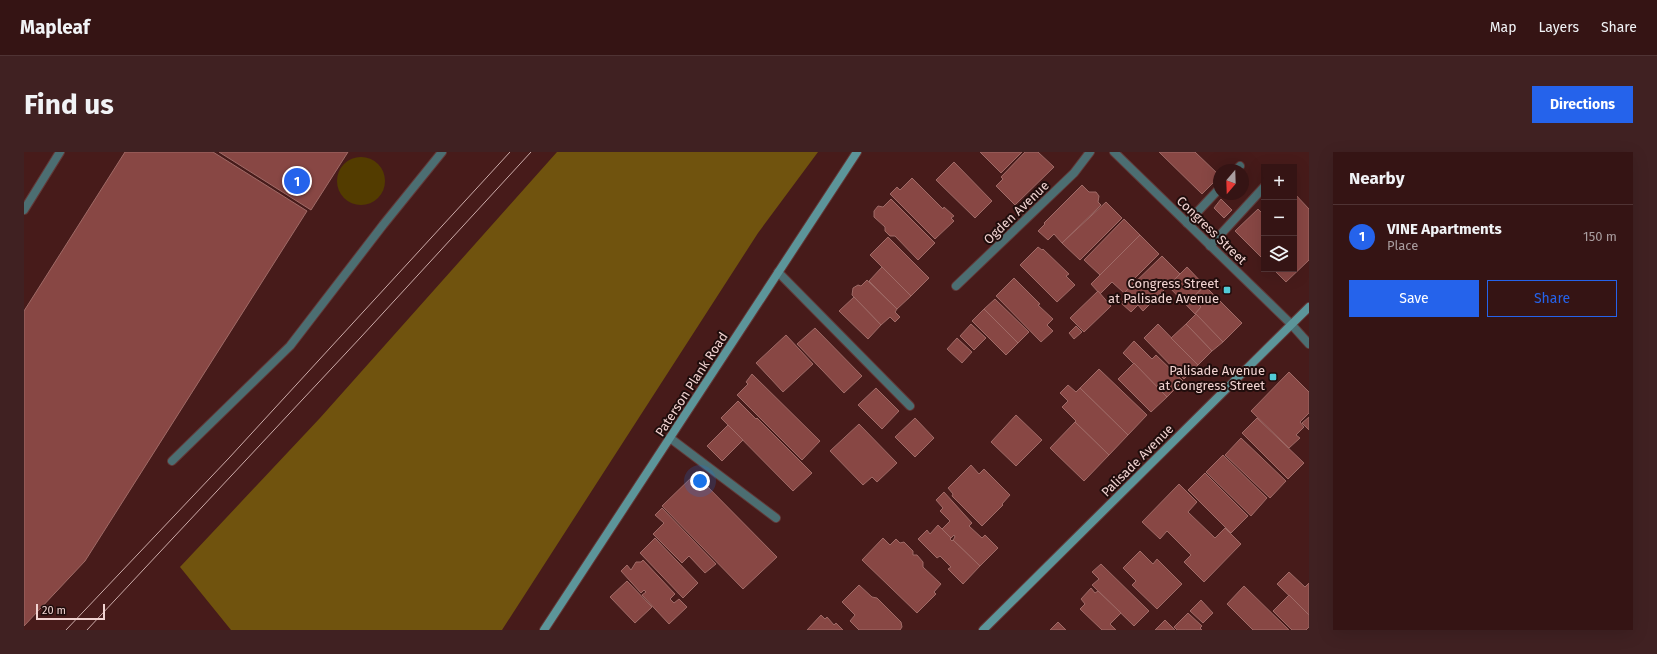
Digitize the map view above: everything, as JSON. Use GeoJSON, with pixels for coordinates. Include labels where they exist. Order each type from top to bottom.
{"type":"FeatureCollection","features":[{"type":"Feature","properties":{"kind":"main road","name":"Paterson Plank Road"},"geometry":{"type":"LineString","coordinates":[[544,630],[857,152]]}},
{"type":"Feature","properties":{"kind":"main road","name":"Palisade Avenue"},"geometry":{"type":"LineString","coordinates":[[983,630],[1309,307]]}},
{"type":"Feature","properties":{"kind":"street"},"geometry":{"type":"LineString","coordinates":[[24,210],[60,152]]}},
{"type":"Feature","properties":{"kind":"street"},"geometry":{"type":"LineString","coordinates":[[172,461],[290,346],[383,225],[442,152]]}},
{"type":"Feature","properties":{"kind":"street","name":"Ogden Avenue"},"geometry":{"type":"LineString","coordinates":[[956,286],[1074,173],[1090,152]]}},
{"type":"Feature","properties":{"kind":"street","name":"Congress Street"},"geometry":{"type":"LineString","coordinates":[[1114,152],[1291,324],[1309,344]]}},
{"type":"Feature","properties":{"kind":"street"},"geometry":{"type":"LineString","coordinates":[[1210,246],[1261,189]]}},
{"type":"Feature","properties":{"kind":"street"},"geometry":{"type":"LineString","coordinates":[[1187,223],[1213,195]]}},
{"type":"Feature","properties":{"kind":"street"},"geometry":{"type":"LineString","coordinates":[[778,272],[910,406]]}},
{"type":"Feature","properties":{"kind":"street"},"geometry":{"type":"LineString","coordinates":[[670,438],[776,518]]}},
{"type":"Feature","properties":{"kind":"shaded area"},"geometry":{"type":"Polygon","coordinates":[[[557,152],[818,152],[758,233],[502,630],[231,630],[180,567],[320,418],[557,152]]]}},
{"type":"Feature","properties":{"kind":"shaded area"},"geometry":{"type":"Polygon","coordinates":[[[361,157],[370,159],[378,164],[383,172],[385,181],[383,190],[378,198],[370,203],[361,205],[352,203],[344,198],[339,190],[337,181],[339,172],[344,164],[352,159],[361,157]]]}},
{"type":"Feature","properties":{"kind":"building"},"geometry":{"type":"Polygon","coordinates":[[[125,152],[213,152],[307,211],[85,561],[24,626],[24,311],[125,152]]]}},
{"type":"Feature","properties":{"kind":"building"},"geometry":{"type":"Polygon","coordinates":[[[219,152],[348,152],[311,210],[219,152]]]}},
{"type":"Feature","properties":{"kind":"building"},"geometry":{"type":"Polygon","coordinates":[[[980,152],[1022,152],[1001,173],[980,152]]]}},
{"type":"Feature","properties":{"kind":"building"},"geometry":{"type":"Polygon","coordinates":[[[1025,152],[1038,152],[1054,167],[1015,205],[996,186],[1003,179],[1001,177],[1025,152]]]}},
{"type":"Feature","properties":{"kind":"building"},"geometry":{"type":"Polygon","coordinates":[[[1159,152],[1195,152],[1213,169],[1213,183],[1202,194],[1159,152]]]}},
{"type":"Feature","properties":{"kind":"building"},"geometry":{"type":"Polygon","coordinates":[[[954,162],[992,201],[975,218],[936,180],[954,162]]]}},
{"type":"Feature","properties":{"kind":"building"},"geometry":{"type":"Polygon","coordinates":[[[912,178],[943,209],[944,207],[954,216],[951,218],[954,221],[935,239],[890,194],[897,187],[900,190],[912,178]]]}},
{"type":"Feature","properties":{"kind":"building"},"geometry":{"type":"Polygon","coordinates":[[[1082,185],[1089,192],[1096,192],[1099,196],[1098,202],[1101,205],[1062,243],[1054,234],[1048,240],[1038,231],[1082,185]]]}},
{"type":"Feature","properties":{"kind":"building"},"geometry":{"type":"Polygon","coordinates":[[[1297,196],[1309,209],[1309,260],[1297,271],[1297,196]]]}},
{"type":"Feature","properties":{"kind":"building"},"geometry":{"type":"Polygon","coordinates":[[[891,199],[935,243],[918,260],[895,236],[890,236],[885,231],[885,227],[874,217],[874,211],[878,206],[883,207],[891,199]]]}},
{"type":"Feature","properties":{"kind":"building"},"geometry":{"type":"Polygon","coordinates":[[[1220,200],[1222,200],[1232,210],[1224,218],[1214,208],[1220,200]]]}},
{"type":"Feature","properties":{"kind":"building"},"geometry":{"type":"Polygon","coordinates":[[[1106,202],[1122,218],[1080,260],[1062,243],[1106,202]]]}},
{"type":"Feature","properties":{"kind":"building"},"geometry":{"type":"Polygon","coordinates":[[[1258,209],[1261,212],[1261,257],[1235,231],[1258,209]]]}},
{"type":"Feature","properties":{"kind":"building"},"geometry":{"type":"Polygon","coordinates":[[[1124,219],[1140,235],[1100,275],[1084,260],[1124,219]]]}},
{"type":"Feature","properties":{"kind":"building"},"geometry":{"type":"Polygon","coordinates":[[[1140,235],[1159,254],[1134,279],[1136,281],[1124,293],[1112,282],[1100,294],[1091,284],[1140,235]]]}},
{"type":"Feature","properties":{"kind":"building"},"geometry":{"type":"Polygon","coordinates":[[[888,237],[929,278],[911,296],[870,255],[888,237]]]}},
{"type":"Feature","properties":{"kind":"building"},"geometry":{"type":"Polygon","coordinates":[[[1038,247],[1042,250],[1043,249],[1069,274],[1066,276],[1075,285],[1057,302],[1020,265],[1038,247]]]}},
{"type":"Feature","properties":{"kind":"building"},"geometry":{"type":"Polygon","coordinates":[[[1162,256],[1180,274],[1143,311],[1138,305],[1131,312],[1121,303],[1127,297],[1124,293],[1162,256]]]}},
{"type":"Feature","properties":{"kind":"building"},"geometry":{"type":"Polygon","coordinates":[[[882,267],[911,296],[897,309],[869,281],[882,267]]]}},
{"type":"Feature","properties":{"kind":"building"},"geometry":{"type":"Polygon","coordinates":[[[1187,267],[1205,286],[1192,298],[1201,307],[1195,314],[1168,286],[1187,267]]]}},
{"type":"Feature","properties":{"kind":"building"},"geometry":{"type":"Polygon","coordinates":[[[1276,272],[1296,272],[1286,282],[1276,272]]]}},
{"type":"Feature","properties":{"kind":"building"},"geometry":{"type":"Polygon","coordinates":[[[1014,278],[1040,304],[1038,305],[1053,319],[1047,325],[1053,331],[1041,342],[996,296],[1014,278]]]}},
{"type":"Feature","properties":{"kind":"building"},"geometry":{"type":"Polygon","coordinates":[[[867,280],[897,309],[895,312],[900,317],[895,322],[890,317],[881,325],[852,295],[853,288],[858,285],[861,286],[867,280]]]}},
{"type":"Feature","properties":{"kind":"building"},"geometry":{"type":"Polygon","coordinates":[[[1205,286],[1242,323],[1223,342],[1195,314],[1201,307],[1192,298],[1205,286]]]}},
{"type":"Feature","properties":{"kind":"building"},"geometry":{"type":"Polygon","coordinates":[[[1098,291],[1111,306],[1084,332],[1070,318],[1098,291]]]}},
{"type":"Feature","properties":{"kind":"building"},"geometry":{"type":"Polygon","coordinates":[[[854,297],[881,325],[868,339],[839,311],[854,297]]]}},
{"type":"Feature","properties":{"kind":"building"},"geometry":{"type":"Polygon","coordinates":[[[995,299],[1029,332],[1018,343],[984,309],[995,299]]]}},
{"type":"Feature","properties":{"kind":"building"},"geometry":{"type":"Polygon","coordinates":[[[984,309],[1018,343],[1006,355],[972,321],[984,309]]]}},
{"type":"Feature","properties":{"kind":"building"},"geometry":{"type":"Polygon","coordinates":[[[1196,314],[1223,342],[1212,351],[1186,324],[1196,314]]]}},
{"type":"Feature","properties":{"kind":"building"},"geometry":{"type":"Polygon","coordinates":[[[971,324],[986,338],[974,350],[960,336],[971,324]]]}},
{"type":"Feature","properties":{"kind":"building"},"geometry":{"type":"Polygon","coordinates":[[[1158,324],[1198,365],[1184,379],[1144,338],[1158,324]]]}},
{"type":"Feature","properties":{"kind":"building"},"geometry":{"type":"Polygon","coordinates":[[[1186,324],[1212,351],[1198,365],[1171,338],[1186,324]]]}},
{"type":"Feature","properties":{"kind":"building"},"geometry":{"type":"Polygon","coordinates":[[[1076,326],[1082,332],[1074,339],[1069,333],[1076,326]]]}},
{"type":"Feature","properties":{"kind":"building"},"geometry":{"type":"Polygon","coordinates":[[[815,328],[862,376],[844,393],[797,344],[815,328]]]}},
{"type":"Feature","properties":{"kind":"building"},"geometry":{"type":"Polygon","coordinates":[[[786,335],[813,364],[783,392],[756,363],[786,335]]]}},
{"type":"Feature","properties":{"kind":"building"},"geometry":{"type":"Polygon","coordinates":[[[957,338],[972,352],[962,363],[947,349],[957,338]]]}},
{"type":"Feature","properties":{"kind":"building"},"geometry":{"type":"Polygon","coordinates":[[[1134,341],[1152,359],[1156,355],[1183,381],[1167,397],[1123,353],[1134,341]]]}},
{"type":"Feature","properties":{"kind":"building"},"geometry":{"type":"Polygon","coordinates":[[[1134,363],[1167,397],[1151,412],[1118,379],[1134,363]]]}},
{"type":"Feature","properties":{"kind":"building"},"geometry":{"type":"Polygon","coordinates":[[[1099,369],[1147,415],[1128,435],[1080,388],[1099,369]]]}},
{"type":"Feature","properties":{"kind":"building"},"geometry":{"type":"Polygon","coordinates":[[[1289,372],[1309,392],[1309,413],[1300,422],[1304,427],[1296,435],[1300,438],[1289,448],[1251,411],[1289,372]]]}},
{"type":"Feature","properties":{"kind":"building"},"geometry":{"type":"Polygon","coordinates":[[[752,374],[820,441],[802,460],[737,395],[748,384],[746,382],[752,374]]]}},
{"type":"Feature","properties":{"kind":"building"},"geometry":{"type":"Polygon","coordinates":[[[1068,385],[1076,392],[1080,388],[1128,435],[1109,455],[1075,422],[1076,421],[1062,407],[1068,401],[1060,393],[1068,385]]]}},
{"type":"Feature","properties":{"kind":"building"},"geometry":{"type":"Polygon","coordinates":[[[876,388],[899,411],[882,429],[858,405],[876,388]]]}},
{"type":"Feature","properties":{"kind":"building"},"geometry":{"type":"Polygon","coordinates":[[[738,401],[812,473],[793,491],[721,418],[738,401]]]}},
{"type":"Feature","properties":{"kind":"building"},"geometry":{"type":"Polygon","coordinates":[[[1016,415],[1042,440],[1016,466],[991,442],[1016,415]]]}},
{"type":"Feature","properties":{"kind":"building"},"geometry":{"type":"Polygon","coordinates":[[[1309,417],[1309,430],[1302,423],[1309,417]]]}},
{"type":"Feature","properties":{"kind":"building"},"geometry":{"type":"Polygon","coordinates":[[[915,418],[934,438],[915,457],[895,437],[915,418]]]}},
{"type":"Feature","properties":{"kind":"building"},"geometry":{"type":"Polygon","coordinates":[[[1257,418],[1304,463],[1288,479],[1242,433],[1257,418]]]}},
{"type":"Feature","properties":{"kind":"building"},"geometry":{"type":"Polygon","coordinates":[[[1075,422],[1109,455],[1084,481],[1050,448],[1075,422]]]}},
{"type":"Feature","properties":{"kind":"building"},"geometry":{"type":"Polygon","coordinates":[[[859,424],[897,463],[877,482],[872,477],[863,485],[830,451],[859,424]]]}},
{"type":"Feature","properties":{"kind":"building"},"geometry":{"type":"Polygon","coordinates":[[[728,425],[743,440],[722,461],[707,446],[728,425]]]}},
{"type":"Feature","properties":{"kind":"building"},"geometry":{"type":"Polygon","coordinates":[[[1241,438],[1286,481],[1270,498],[1225,455],[1241,438]]]}},
{"type":"Feature","properties":{"kind":"building"},"geometry":{"type":"Polygon","coordinates":[[[1223,455],[1267,498],[1251,516],[1206,472],[1223,455]]]}},
{"type":"Feature","properties":{"kind":"building"},"geometry":{"type":"Polygon","coordinates":[[[971,465],[979,474],[984,469],[1010,495],[1002,504],[1003,505],[982,526],[952,496],[953,494],[948,488],[971,465]]]}},
{"type":"Feature","properties":{"kind":"building"},"geometry":{"type":"Polygon","coordinates":[[[1205,473],[1248,516],[1231,533],[1188,490],[1205,473]]]}},
{"type":"Feature","properties":{"kind":"building"},"geometry":{"type":"Polygon","coordinates":[[[695,474],[777,557],[743,589],[662,506],[695,474]]]}},
{"type":"Feature","properties":{"kind":"building"},"geometry":{"type":"Polygon","coordinates":[[[1179,484],[1197,502],[1188,512],[1215,538],[1225,528],[1241,544],[1204,582],[1184,562],[1191,555],[1167,531],[1160,539],[1142,522],[1179,484]]]}},
{"type":"Feature","properties":{"kind":"building"},"geometry":{"type":"Polygon","coordinates":[[[944,492],[972,523],[969,526],[982,538],[985,535],[998,548],[980,566],[953,540],[955,537],[954,535],[951,538],[942,529],[950,521],[940,511],[943,508],[936,500],[944,492]]]}},
{"type":"Feature","properties":{"kind":"building"},"geometry":{"type":"Polygon","coordinates":[[[662,508],[716,564],[705,573],[689,556],[682,563],[653,534],[664,523],[655,515],[662,508]]]}},
{"type":"Feature","properties":{"kind":"building"},"geometry":{"type":"Polygon","coordinates":[[[938,525],[951,538],[950,539],[952,541],[953,540],[980,566],[963,584],[948,569],[951,567],[940,556],[937,558],[918,539],[927,530],[930,534],[938,525]]]}},
{"type":"Feature","properties":{"kind":"building"},"geometry":{"type":"Polygon","coordinates":[[[655,538],[698,583],[683,598],[640,553],[655,538]]]}},
{"type":"Feature","properties":{"kind":"building"},"geometry":{"type":"Polygon","coordinates":[[[883,538],[890,545],[896,539],[900,543],[904,542],[913,551],[913,555],[917,555],[923,562],[923,567],[941,584],[934,592],[936,594],[917,613],[862,560],[883,538]]]}},
{"type":"Feature","properties":{"kind":"building"},"geometry":{"type":"Polygon","coordinates":[[[1140,551],[1153,564],[1157,559],[1182,584],[1157,609],[1132,585],[1136,581],[1123,568],[1140,551]]]}},
{"type":"Feature","properties":{"kind":"building"},"geometry":{"type":"Polygon","coordinates":[[[643,560],[675,594],[670,599],[674,603],[679,599],[687,607],[669,624],[642,595],[646,592],[644,590],[641,593],[621,571],[627,565],[631,570],[636,562],[641,562],[643,560]]]}},
{"type":"Feature","properties":{"kind":"building"},"geometry":{"type":"Polygon","coordinates":[[[1101,564],[1149,611],[1134,626],[1092,585],[1099,579],[1092,572],[1101,564]]]}},
{"type":"Feature","properties":{"kind":"building"},"geometry":{"type":"Polygon","coordinates":[[[1289,572],[1305,587],[1309,583],[1309,615],[1277,584],[1289,572]]]}},
{"type":"Feature","properties":{"kind":"building"},"geometry":{"type":"Polygon","coordinates":[[[627,581],[652,607],[635,623],[610,597],[627,581]]]}},
{"type":"Feature","properties":{"kind":"building"},"geometry":{"type":"Polygon","coordinates":[[[859,585],[872,597],[877,598],[901,622],[902,627],[900,630],[859,630],[850,621],[855,615],[842,602],[859,585]]]}},
{"type":"Feature","properties":{"kind":"building"},"geometry":{"type":"Polygon","coordinates":[[[1244,586],[1289,630],[1253,630],[1227,604],[1244,586]]]}},
{"type":"Feature","properties":{"kind":"building"},"geometry":{"type":"Polygon","coordinates":[[[1091,588],[1095,593],[1098,591],[1121,613],[1110,624],[1116,630],[1102,630],[1080,609],[1085,604],[1081,599],[1091,588]]]}},
{"type":"Feature","properties":{"kind":"building"},"geometry":{"type":"Polygon","coordinates":[[[1289,595],[1309,615],[1309,627],[1306,630],[1292,630],[1273,611],[1289,595]]]}},
{"type":"Feature","properties":{"kind":"building"},"geometry":{"type":"Polygon","coordinates":[[[1201,600],[1213,613],[1203,623],[1190,611],[1201,600]]]}},
{"type":"Feature","properties":{"kind":"building"},"geometry":{"type":"Polygon","coordinates":[[[1188,613],[1202,626],[1200,628],[1202,630],[1177,630],[1174,627],[1188,613]]]}},
{"type":"Feature","properties":{"kind":"building"},"geometry":{"type":"Polygon","coordinates":[[[821,615],[825,619],[827,617],[834,625],[836,623],[843,630],[807,630],[821,615]]]}},
{"type":"Feature","properties":{"kind":"building"},"geometry":{"type":"Polygon","coordinates":[[[1165,620],[1175,630],[1155,630],[1165,620]]]}},
{"type":"Feature","properties":{"kind":"building"},"geometry":{"type":"Polygon","coordinates":[[[1058,622],[1066,630],[1050,630],[1058,622]]]}},
{"type":"Feature","properties":{"kind":"tram line"},"geometry":{"type":"LineString","coordinates":[[66,630],[229,458],[510,152]]}},
{"type":"Feature","properties":{"kind":"tram line"},"geometry":{"type":"LineString","coordinates":[[87,630],[361,337],[531,152]]}},
{"type":"Feature","properties":{"kind":"place","name":"VINE Apartments"},"geometry":{"type":"Point","coordinates":[297,181]}},
{"type":"Feature","properties":{"kind":"place","name":"Congress Street at Palisade Avenue"},"geometry":{"type":"Point","coordinates":[1227,290]}},
{"type":"Feature","properties":{"kind":"place","name":"Palisade Avenue at Congress Street"},"geometry":{"type":"Point","coordinates":[1273,377]}}]}
